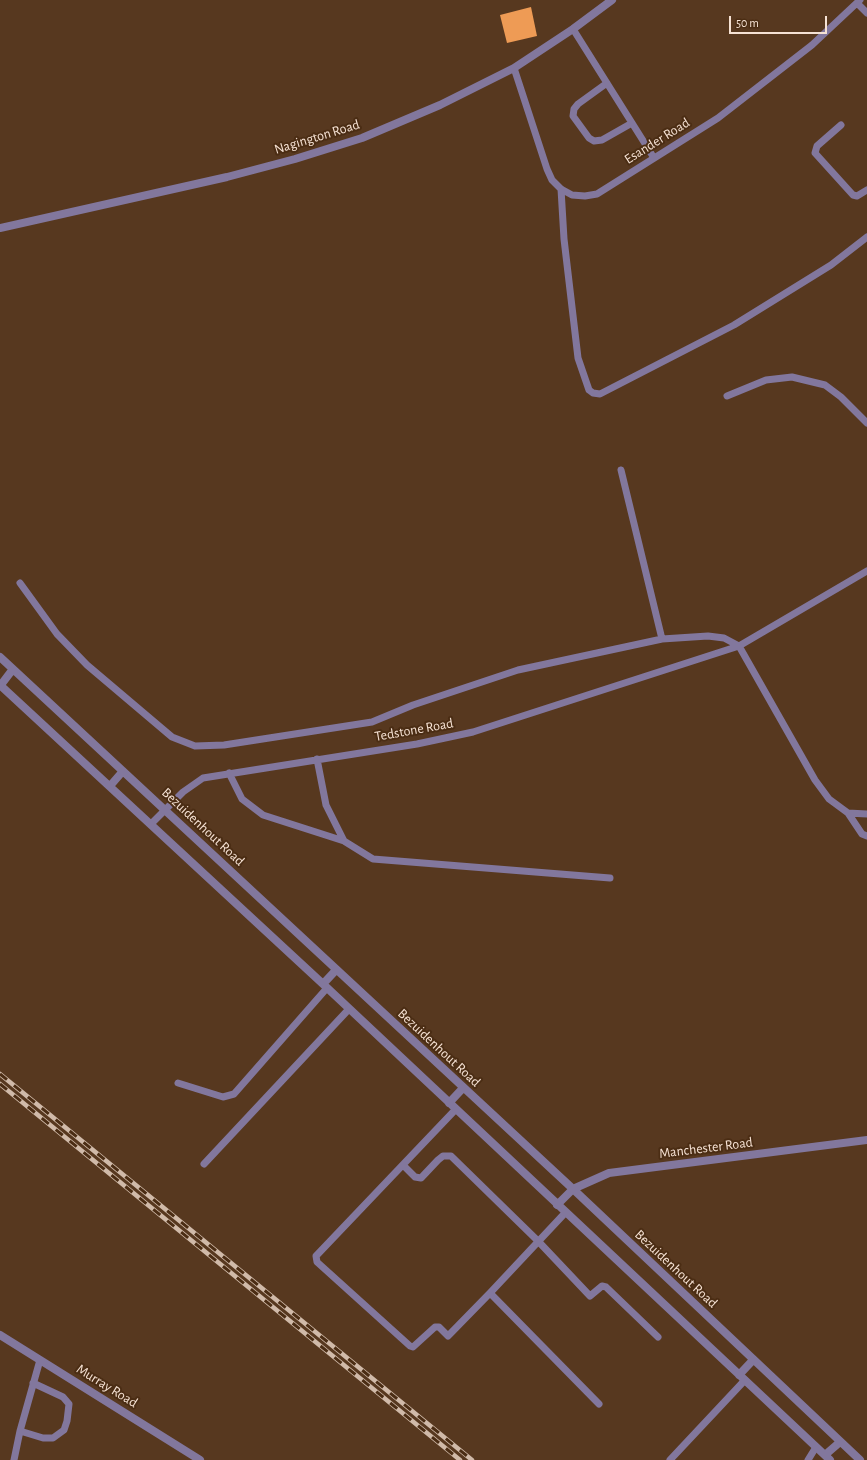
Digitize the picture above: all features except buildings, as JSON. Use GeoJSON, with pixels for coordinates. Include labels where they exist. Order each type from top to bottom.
{"type":"FeatureCollection","features":[{"type":"Feature","properties":{"kind":"street","name":"Nagington Road"},"geometry":{"type":"LineString","coordinates":[[0,228],[227,177],[295,159],[362,138],[440,105],[514,68],[573,30],[612,0]]}},
{"type":"Feature","properties":{"kind":"street","name":"Bezuidenhout Road"},"geometry":{"type":"LineString","coordinates":[[0,656],[573,1190],[860,1460]]}},
{"type":"Feature","properties":{"kind":"street"},"geometry":{"type":"LineString","coordinates":[[13,669],[0,685],[152,824],[449,1102],[565,1213],[828,1458],[840,1442]]}},
{"type":"Feature","properties":{"kind":"street"},"geometry":{"type":"LineString","coordinates":[[110,786],[123,771]]}},
{"type":"Feature","properties":{"kind":"street"},"geometry":{"type":"LineString","coordinates":[[325,986],[336,970]]}},
{"type":"Feature","properties":{"kind":"street"},"geometry":{"type":"LineString","coordinates":[[449,1102],[463,1088]]}},
{"type":"Feature","properties":{"kind":"street","name":"Manchester Road"},"geometry":{"type":"LineString","coordinates":[[557,1205],[573,1190],[609,1173],[867,1140]]}},
{"type":"Feature","properties":{"kind":"street","name":"Murray Road"},"geometry":{"type":"LineString","coordinates":[[0,1335],[200,1460]]}},
{"type":"Feature","properties":{"kind":"street"},"geometry":{"type":"LineString","coordinates":[[742,1377],[753,1360]]}},
{"type":"Feature","properties":{"kind":"lane"},"geometry":{"type":"LineString","coordinates":[[858,2],[867,13]]}},
{"type":"Feature","properties":{"kind":"lane","name":"Esander Road"},"geometry":{"type":"LineString","coordinates":[[561,189],[572,194],[584,196],[597,194],[718,118],[812,44],[858,2]]}},
{"type":"Feature","properties":{"kind":"lane"},"geometry":{"type":"LineString","coordinates":[[573,30],[654,158]]}},
{"type":"Feature","properties":{"kind":"lane"},"geometry":{"type":"LineString","coordinates":[[514,68],[547,169],[552,180],[561,189],[564,239],[578,358],[589,390],[593,393],[600,394],[734,326],[831,265],[867,237]]}},
{"type":"Feature","properties":{"kind":"lane"},"geometry":{"type":"LineString","coordinates":[[607,83],[578,104],[574,109],[573,116],[589,138],[594,141],[602,140],[632,122]]}},
{"type":"Feature","properties":{"kind":"lane"},"geometry":{"type":"LineString","coordinates":[[841,125],[817,146],[815,153],[852,195],[857,196],[867,190]]}},
{"type":"Feature","properties":{"kind":"lane"},"geometry":{"type":"LineString","coordinates":[[726,396],[766,380],[792,377],[825,384],[841,397],[867,423]]}},
{"type":"Feature","properties":{"kind":"lane"},"geometry":{"type":"LineString","coordinates":[[621,470],[662,639]]}},
{"type":"Feature","properties":{"kind":"lane","name":"Tedstone Road"},"geometry":{"type":"LineString","coordinates":[[152,824],[183,792],[203,778],[416,744],[473,732],[739,646],[867,571]]}},
{"type":"Feature","properties":{"kind":"lane"},"geometry":{"type":"LineString","coordinates":[[20,583],[57,634],[87,665],[172,737],[195,746],[224,745],[372,722],[412,705],[518,670],[662,639],[708,636],[724,638],[739,646],[814,780],[829,799],[848,813],[862,834],[867,836]]}},
{"type":"Feature","properties":{"kind":"lane"},"geometry":{"type":"LineString","coordinates":[[317,759],[326,805],[344,841]]}},
{"type":"Feature","properties":{"kind":"lane"},"geometry":{"type":"LineString","coordinates":[[228,773],[242,798],[262,815],[344,841],[373,859],[610,878]]}},
{"type":"Feature","properties":{"kind":"lane"},"geometry":{"type":"LineString","coordinates":[[848,813],[867,814]]}},
{"type":"Feature","properties":{"kind":"lane"},"geometry":{"type":"LineString","coordinates":[[178,1083],[222,1097],[234,1094],[325,986]]}},
{"type":"Feature","properties":{"kind":"lane"},"geometry":{"type":"LineString","coordinates":[[204,1164],[349,1009]]}},
{"type":"Feature","properties":{"kind":"lane"},"geometry":{"type":"LineString","coordinates":[[456,1109],[316,1256],[316,1262],[410,1346],[414,1347],[436,1327],[439,1327],[448,1336],[565,1213]]}},
{"type":"Feature","properties":{"kind":"lane"},"geometry":{"type":"LineString","coordinates":[[403,1165],[415,1177],[421,1178],[443,1156],[451,1156],[538,1241],[590,1296],[602,1286],[606,1287],[658,1337]]}},
{"type":"Feature","properties":{"kind":"lane"},"geometry":{"type":"LineString","coordinates":[[490,1293],[599,1404]]}},
{"type":"Feature","properties":{"kind":"lane"},"geometry":{"type":"LineString","coordinates":[[14,1460],[20,1432],[40,1360]]}},
{"type":"Feature","properties":{"kind":"lane"},"geometry":{"type":"LineString","coordinates":[[670,1460],[742,1377]]}},
{"type":"Feature","properties":{"kind":"lane"},"geometry":{"type":"LineString","coordinates":[[20,1432],[38,1437],[53,1438],[64,1430],[67,1421],[69,1404],[63,1397],[34,1383]]}},
{"type":"Feature","properties":{"kind":"lane"},"geometry":{"type":"LineString","coordinates":[[808,1460],[816,1447]]}},
{"type":"Feature","properties":{"kind":"railway"},"geometry":{"type":"LineString","coordinates":[[0,1074],[472,1460]]}},
{"type":"Feature","properties":{"kind":"railway"},"geometry":{"type":"LineString","coordinates":[[0,1084],[460,1460]]}}]}
